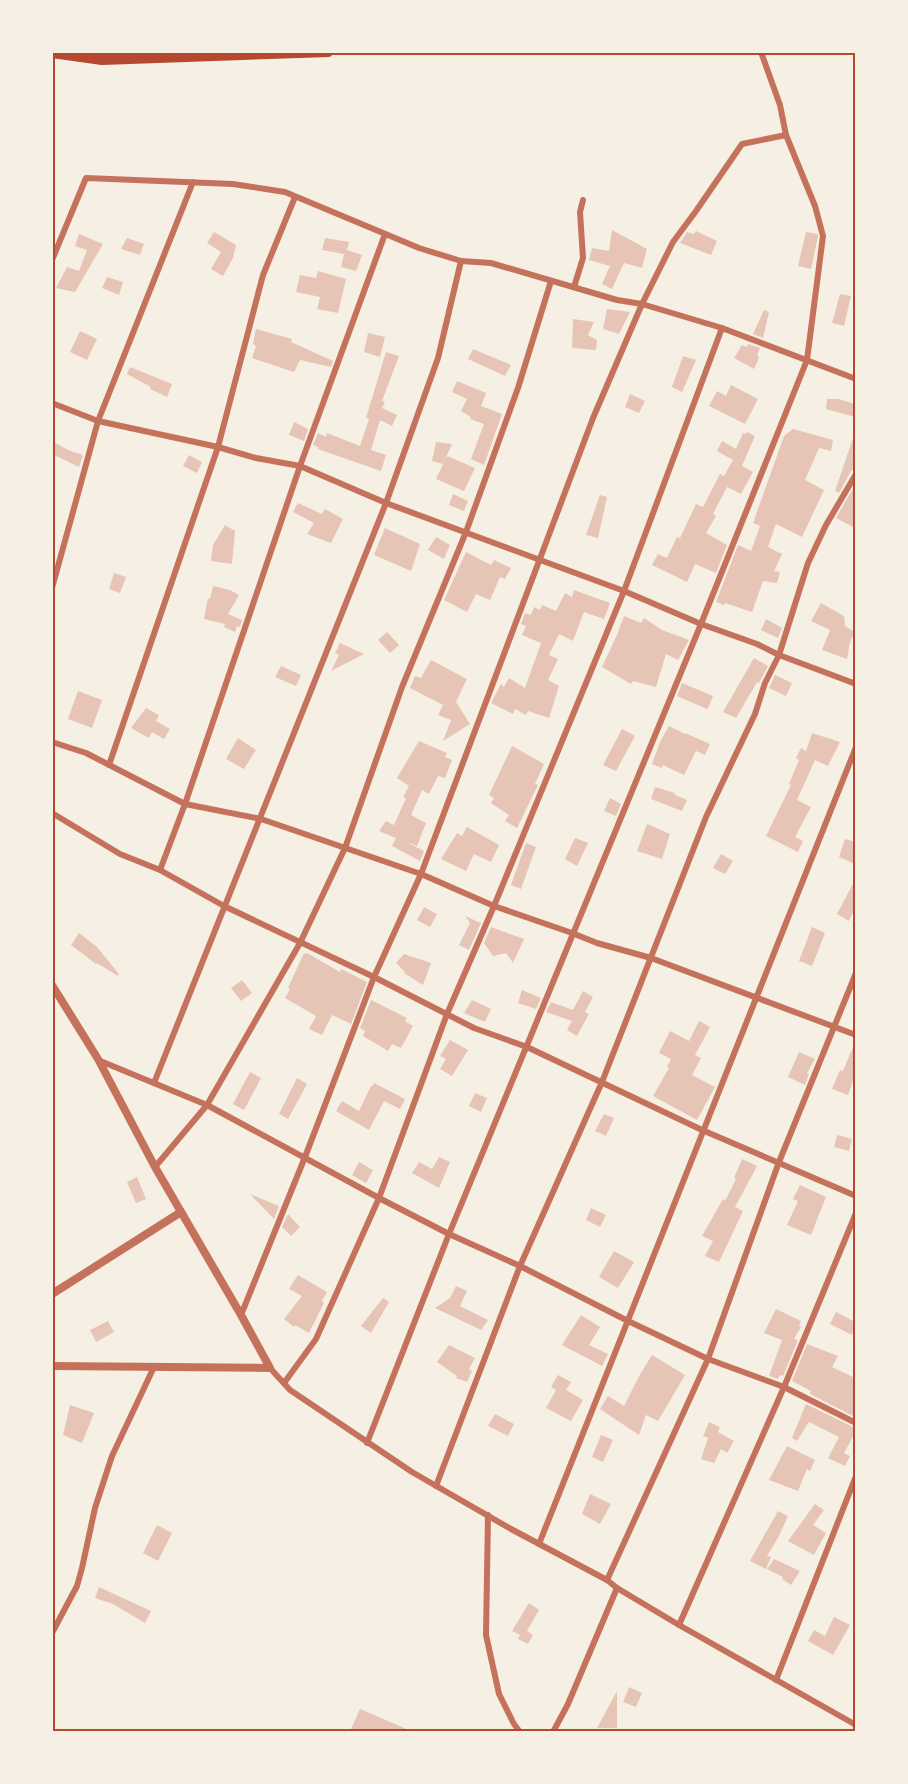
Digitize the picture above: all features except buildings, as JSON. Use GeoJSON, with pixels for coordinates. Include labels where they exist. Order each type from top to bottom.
{"type":"FeatureCollection","features":[{"type":"Feature","properties":{"kind":"main road"},"geometry":{"type":"LineString","coordinates":[[52,53],[102,60],[135,56],[328,52]]}},
{"type":"Feature","properties":{"kind":"street"},"geometry":{"type":"LineString","coordinates":[[367,1443],[449,1234],[701,624],[807,360],[822,236],[815,206],[786,135],[780,105],[761,52]]}},
{"type":"Feature","properties":{"kind":"street"},"geometry":{"type":"LineString","coordinates":[[241,1315],[374,978],[421,874],[593,418],[642,304],[673,242],[742,144],[786,135]]}},
{"type":"Feature","properties":{"kind":"street"},"geometry":{"type":"LineString","coordinates":[[52,260],[86,178],[233,184],[285,192],[419,248],[461,261],[491,263],[722,328],[855,379]]}},
{"type":"Feature","properties":{"kind":"street"},"geometry":{"type":"LineString","coordinates":[[52,588],[98,421],[193,182]]}},
{"type":"Feature","properties":{"kind":"street"},"geometry":{"type":"LineString","coordinates":[[109,765],[218,447],[263,275],[295,197]]}},
{"type":"Feature","properties":{"kind":"street"},"geometry":{"type":"LineString","coordinates":[[574,287],[583,258],[580,212],[583,200]]}},
{"type":"Feature","properties":{"kind":"street"},"geometry":{"type":"LineString","coordinates":[[160,870],[185,804],[300,466],[385,234]]}},
{"type":"Feature","properties":{"kind":"street"},"geometry":{"type":"LineString","coordinates":[[154,1083],[386,502],[438,358],[461,261]]}},
{"type":"Feature","properties":{"kind":"street"},"geometry":{"type":"LineString","coordinates":[[155,1167],[207,1105],[300,943],[345,848],[402,687],[466,532],[518,388],[551,281]]}},
{"type":"Feature","properties":{"kind":"street"},"geometry":{"type":"LineString","coordinates":[[284,1383],[316,1339],[379,1198],[447,1014],[624,591],[722,328]]}},
{"type":"Feature","properties":{"kind":"street"},"geometry":{"type":"LineString","coordinates":[[52,403],[98,421],[300,466],[386,502],[624,591],[701,624],[855,684]]}},
{"type":"Feature","properties":{"kind":"street"},"geometry":{"type":"LineString","coordinates":[[436,1486],[520,1266],[602,1082],[706,817],[755,714],[765,683],[779,655],[808,563],[826,525],[855,474]]}},
{"type":"Feature","properties":{"kind":"street"},"geometry":{"type":"LineString","coordinates":[[52,742],[86,753],[185,804],[261,819],[421,874],[494,906],[597,943],[651,958],[855,1035]]}},
{"type":"Feature","properties":{"kind":"street"},"geometry":{"type":"LineString","coordinates":[[539,1544],[855,747]]}},
{"type":"Feature","properties":{"kind":"street"},"geometry":{"type":"LineString","coordinates":[[52,813],[120,854],[160,870],[224,906],[474,1028],[527,1047],[702,1130],[855,1196]]}},
{"type":"Feature","properties":{"kind":"street"},"geometry":{"type":"LineString","coordinates":[[607,1580],[708,1359],[779,1162],[855,973]]}},
{"type":"Feature","properties":{"kind":"street"},"geometry":{"type":"LineString","coordinates":[[52,985],[98,1059],[155,1167],[270,1368],[290,1390],[412,1472],[607,1580],[679,1625],[855,1723]]}},
{"type":"Feature","properties":{"kind":"street"},"geometry":{"type":"LineString","coordinates":[[98,1059],[207,1105],[449,1234],[520,1266],[628,1321],[708,1359],[784,1388],[855,1423]]}},
{"type":"Feature","properties":{"kind":"street"},"geometry":{"type":"LineString","coordinates":[[52,1294],[181,1212]]}},
{"type":"Feature","properties":{"kind":"street"},"geometry":{"type":"LineString","coordinates":[[679,1625],[784,1388],[855,1213]]}},
{"type":"Feature","properties":{"kind":"street"},"geometry":{"type":"LineString","coordinates":[[52,1366],[270,1368]]}},
{"type":"Feature","properties":{"kind":"street"},"geometry":{"type":"LineString","coordinates":[[52,1633],[77,1586],[95,1508],[112,1456],[154,1367]]}},
{"type":"Feature","properties":{"kind":"street"},"geometry":{"type":"LineString","coordinates":[[776,1680],[855,1476]]}},
{"type":"Feature","properties":{"kind":"street"},"geometry":{"type":"LineString","coordinates":[[488,1515],[486,1635],[499,1694],[520,1731]]}},
{"type":"Feature","properties":{"kind":"street"},"geometry":{"type":"LineString","coordinates":[[552,1731],[568,1704],[617,1588]]}}]}
